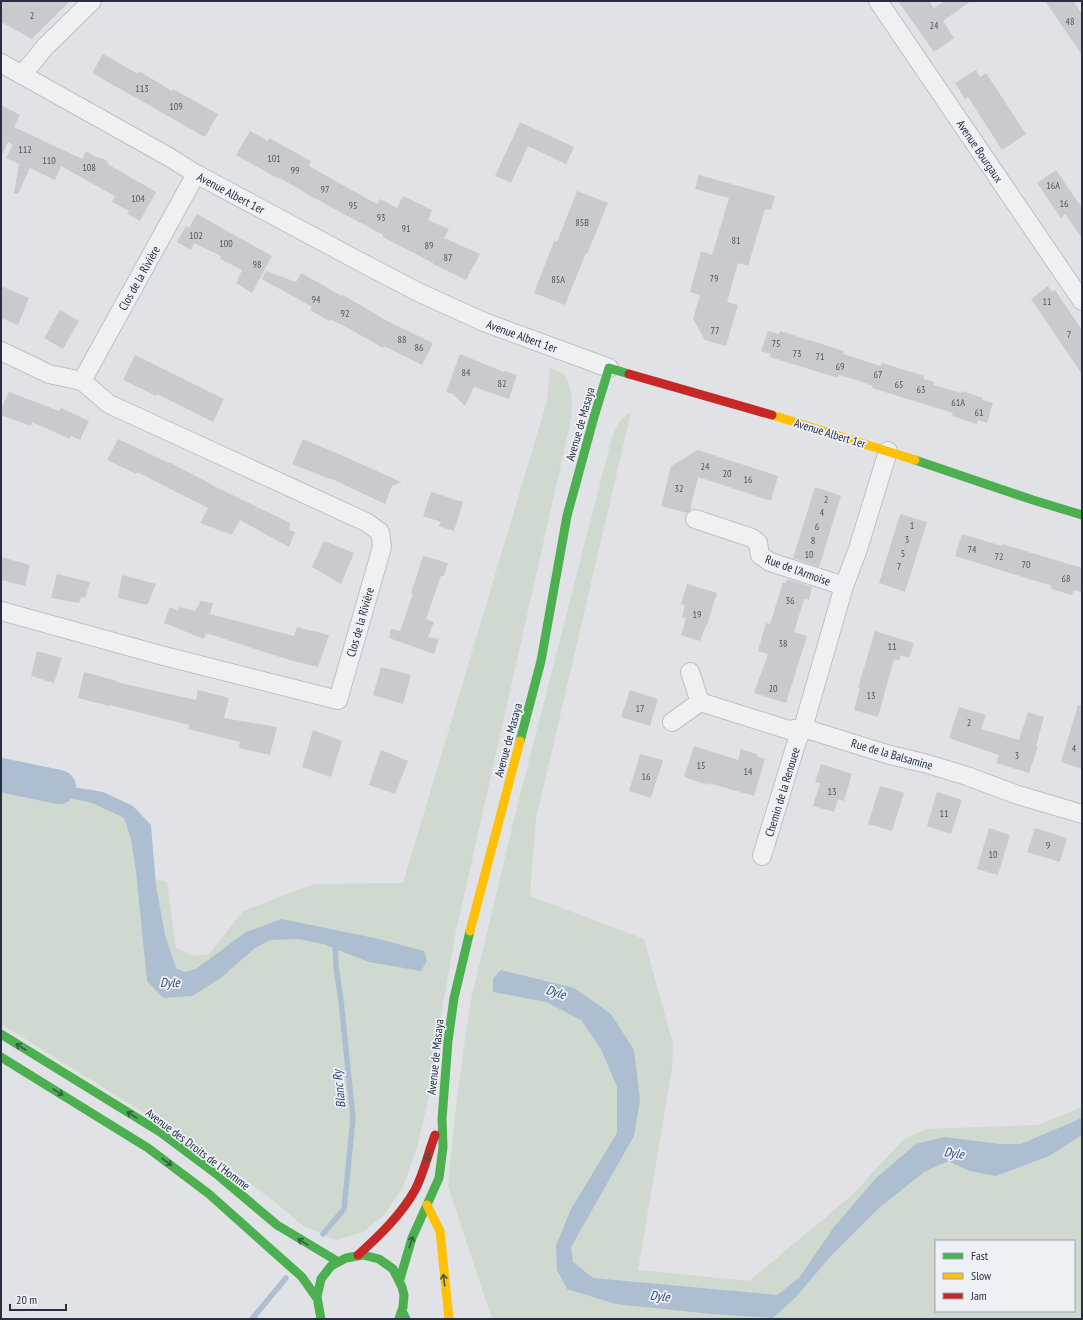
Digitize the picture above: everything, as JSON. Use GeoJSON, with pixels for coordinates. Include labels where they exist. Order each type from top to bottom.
{"type":"FeatureCollection","features":[{"type":"Feature","properties":{"kind":"main road","name":"Avenue Albert 1er"},"geometry":{"type":"LineString","coordinates":[[609,368],[888,451],[1082,515]]}},
{"type":"Feature","properties":{"kind":"main road","name":"Avenue de Masaya"},"geometry":{"type":"LineString","coordinates":[[400,1279],[412,1238],[439,1178],[443,1147],[442,1119],[448,1041],[454,998],[541,661],[567,516],[609,368]]}},
{"type":"Feature","properties":{"kind":"main road","name":"Avenue des Droits de l'Homme"},"geometry":{"type":"LineString","coordinates":[[1,1034],[160,1132],[219,1176],[276,1225],[337,1261]]}},
{"type":"Feature","properties":{"kind":"main road"},"geometry":{"type":"LineString","coordinates":[[1,1057],[148,1148],[209,1194],[302,1277],[316,1297]]}},
{"type":"Feature","properties":{"kind":"main road","name":"Avenue de Masaya"},"geometry":{"type":"LineString","coordinates":[[358,1255],[393,1220],[410,1198],[423,1173],[442,1119]]}},
{"type":"Feature","properties":{"kind":"main road"},"geometry":{"type":"LineString","coordinates":[[427,1205],[440,1231],[449,1319]]}},
{"type":"Feature","properties":{"kind":"main road"},"geometry":{"type":"LineString","coordinates":[[321,1319],[317,1309],[316,1297],[319,1283],[326,1271],[337,1261],[358,1255],[371,1256],[383,1261],[393,1269],[400,1279],[405,1296],[402,1317]]}},
{"type":"Feature","properties":{"kind":"street"},"geometry":{"type":"LineString","coordinates":[[22,75],[45,47],[92,1]]}},
{"type":"Feature","properties":{"kind":"street","name":"Avenue Bourgaux"},"geometry":{"type":"LineString","coordinates":[[878,1],[1082,301]]}},
{"type":"Feature","properties":{"kind":"street","name":"Avenue Albert 1er"},"geometry":{"type":"LineString","coordinates":[[1,63],[196,174],[434,300],[484,322],[609,368]]}},
{"type":"Feature","properties":{"kind":"street","name":"Clos de la Rivière"},"geometry":{"type":"LineString","coordinates":[[82,381],[196,174]]}},
{"type":"Feature","properties":{"kind":"street","name":"Clos de la Rivière"},"geometry":{"type":"LineString","coordinates":[[1,351],[49,374],[82,381],[109,404],[366,522],[380,532],[382,547],[338,700],[160,655],[1,611]]}},
{"type":"Feature","properties":{"kind":"street","name":"Rue de l'Armoise"},"geometry":{"type":"LineString","coordinates":[[803,728],[844,586],[862,536],[888,451]]}},
{"type":"Feature","properties":{"kind":"street","name":"Rue de l'Armoise"},"geometry":{"type":"LineString","coordinates":[[695,520],[752,538],[758,543],[760,555],[770,562],[844,586]]}},
{"type":"Feature","properties":{"kind":"street"},"geometry":{"type":"LineString","coordinates":[[672,722],[700,702],[690,672]]}},
{"type":"Feature","properties":{"kind":"street","name":"Rue de la Balsamine"},"geometry":{"type":"LineString","coordinates":[[700,702],[789,730],[803,728],[890,755],[924,762],[1015,794],[1082,814]]}},
{"type":"Feature","properties":{"kind":"street","name":"Chemin de la Renouee"},"geometry":{"type":"LineString","coordinates":[[762,856],[797,741],[803,728]]}},
{"type":"Feature","properties":{"kind":"shaded area"},"geometry":{"type":"Polygon","coordinates":[[[550,368],[564,374],[570,387],[572,404],[570,424],[455,936],[438,1033],[429,1096],[418,1144],[403,1187],[384,1215],[363,1232],[336,1240],[303,1226],[274,1201],[222,1163],[1,1024],[1,787],[36,791],[92,803],[124,818],[131,840],[136,872],[167,883],[176,948],[193,956],[209,954],[243,911],[314,884],[403,883],[547,401],[550,368]]]}},
{"type":"Feature","properties":{"kind":"shaded area"},"geometry":{"type":"Polygon","coordinates":[[[631,412],[536,819],[530,896],[644,939],[673,1044],[672,1069],[638,1270],[749,1281],[851,1196],[903,1140],[926,1129],[1038,1125],[1082,1107],[1082,1319],[492,1319],[448,1186],[457,1097],[470,1004],[515,815],[612,437],[619,423],[631,412]]]}},
{"type":"Feature","properties":{"kind":"water","name":"Dyle"},"geometry":{"type":"Polygon","coordinates":[[[1,775],[103,792],[133,806],[151,825],[156,886],[165,935],[176,968],[185,972],[196,969],[246,932],[282,919],[379,939],[424,951],[427,961],[421,971],[369,962],[323,944],[298,939],[270,940],[255,948],[222,977],[192,996],[163,998],[147,981],[136,872],[131,840],[124,818],[92,803],[36,791],[1,787],[1,775]]]}},
{"type":"Feature","properties":{"kind":"water"},"geometry":{"type":"Polygon","coordinates":[[[501,970],[574,988],[611,1014],[634,1050],[640,1100],[634,1136],[571,1247],[573,1262],[593,1278],[777,1295],[799,1278],[834,1227],[876,1178],[916,1144],[944,1137],[1000,1144],[1021,1144],[1082,1118],[1082,1135],[1049,1156],[996,1176],[969,1171],[948,1161],[924,1172],[878,1209],[831,1256],[796,1297],[773,1318],[711,1314],[616,1304],[567,1289],[557,1270],[556,1246],[570,1211],[617,1133],[617,1087],[601,1049],[581,1020],[546,1002],[493,992],[493,978],[501,970]]]}},
{"type":"Feature","properties":{"kind":"building"},"geometry":{"type":"Polygon","coordinates":[[[1,1],[70,1],[32,39],[1,22],[1,1]]]}},
{"type":"Feature","properties":{"kind":"building"},"geometry":{"type":"Polygon","coordinates":[[[898,1],[929,1],[934,8],[945,1],[971,1],[943,21],[954,38],[934,52],[898,1]]]}},
{"type":"Feature","properties":{"kind":"building"},"geometry":{"type":"Polygon","coordinates":[[[1045,1],[1073,1],[1082,14],[1082,55],[1045,1]]]}},
{"type":"Feature","properties":{"kind":"building"},"geometry":{"type":"Polygon","coordinates":[[[103,54],[138,74],[139,71],[172,91],[173,89],[218,114],[205,137],[92,73],[103,54]]]}},
{"type":"Feature","properties":{"kind":"building"},"geometry":{"type":"Polygon","coordinates":[[[976,70],[980,77],[986,73],[1026,134],[1002,150],[968,97],[965,99],[955,83],[976,70]]]}},
{"type":"Feature","properties":{"kind":"building"},"geometry":{"type":"Polygon","coordinates":[[[1,105],[20,115],[14,127],[82,159],[86,151],[98,158],[106,160],[109,165],[156,192],[140,221],[127,214],[129,211],[112,202],[115,196],[61,166],[55,180],[30,168],[18,194],[14,193],[19,164],[6,158],[13,145],[8,142],[1,157],[1,105]]]}},
{"type":"Feature","properties":{"kind":"building"},"geometry":{"type":"Polygon","coordinates":[[[520,122],[574,147],[566,164],[528,146],[511,183],[495,176],[520,122]]]}},
{"type":"Feature","properties":{"kind":"building"},"geometry":{"type":"Polygon","coordinates":[[[250,131],[268,141],[269,138],[311,161],[309,166],[377,204],[380,199],[397,208],[403,196],[432,210],[428,220],[449,229],[444,238],[480,254],[466,280],[383,237],[383,235],[236,155],[250,131]]]}},
{"type":"Feature","properties":{"kind":"building"},"geometry":{"type":"Polygon","coordinates":[[[1056,170],[1082,208],[1082,238],[1065,214],[1061,218],[1037,183],[1056,170]]]}},
{"type":"Feature","properties":{"kind":"building"},"geometry":{"type":"Polygon","coordinates":[[[699,175],[775,196],[771,210],[765,209],[748,266],[738,263],[727,302],[738,305],[726,346],[705,340],[693,319],[700,295],[690,292],[701,251],[712,255],[729,198],[695,189],[699,175]]]}},
{"type":"Feature","properties":{"kind":"building"},"geometry":{"type":"Polygon","coordinates":[[[577,191],[608,203],[565,305],[534,293],[554,241],[557,242],[577,191]]]}},
{"type":"Feature","properties":{"kind":"building"},"geometry":{"type":"Polygon","coordinates":[[[197,214],[272,256],[252,293],[236,283],[242,270],[220,259],[221,256],[194,243],[191,250],[177,242],[186,226],[189,228],[197,214]]]}},
{"type":"Feature","properties":{"kind":"building"},"geometry":{"type":"Polygon","coordinates":[[[266,271],[296,282],[301,273],[342,296],[343,295],[389,322],[433,343],[422,365],[384,346],[383,348],[348,328],[330,319],[329,321],[310,310],[312,307],[262,279],[266,271]]]}},
{"type":"Feature","properties":{"kind":"building"},"geometry":{"type":"Polygon","coordinates":[[[1,286],[29,298],[18,325],[1,318],[1,286]]]}},
{"type":"Feature","properties":{"kind":"building"},"geometry":{"type":"Polygon","coordinates":[[[1048,286],[1052,292],[1055,290],[1082,330],[1082,374],[1031,299],[1048,286]]]}},
{"type":"Feature","properties":{"kind":"building"},"geometry":{"type":"Polygon","coordinates":[[[60,310],[79,321],[63,349],[44,338],[60,310]]]}},
{"type":"Feature","properties":{"kind":"building"},"geometry":{"type":"Polygon","coordinates":[[[768,331],[779,334],[780,331],[844,351],[843,354],[881,366],[882,363],[924,376],[924,379],[934,382],[934,385],[961,393],[962,391],[983,398],[982,400],[993,403],[987,423],[978,420],[977,424],[952,416],[953,413],[872,388],[873,386],[853,379],[839,375],[838,378],[770,357],[771,354],[761,351],[768,331]]]}},
{"type":"Feature","properties":{"kind":"building"},"geometry":{"type":"Polygon","coordinates":[[[460,354],[504,372],[517,375],[509,399],[474,387],[465,406],[453,394],[446,392],[460,354]]]}},
{"type":"Feature","properties":{"kind":"building"},"geometry":{"type":"Polygon","coordinates":[[[135,355],[224,399],[213,422],[157,394],[156,396],[123,380],[135,355]]]}},
{"type":"Feature","properties":{"kind":"building"},"geometry":{"type":"Polygon","coordinates":[[[9,392],[59,411],[61,408],[89,421],[80,440],[71,436],[70,439],[32,422],[31,426],[1,415],[1,409],[9,392]]]}},
{"type":"Feature","properties":{"kind":"building"},"geometry":{"type":"Polygon","coordinates":[[[118,439],[169,462],[290,523],[289,530],[295,532],[289,547],[240,520],[232,535],[200,523],[208,508],[137,472],[136,474],[107,460],[118,439]]]}},
{"type":"Feature","properties":{"kind":"building"},"geometry":{"type":"Polygon","coordinates":[[[303,439],[401,482],[392,486],[385,504],[330,478],[292,464],[303,439]]]}},
{"type":"Feature","properties":{"kind":"building"},"geometry":{"type":"Polygon","coordinates":[[[698,450],[778,476],[771,501],[698,477],[690,510],[687,513],[661,506],[671,466],[698,450]]]}},
{"type":"Feature","properties":{"kind":"building"},"geometry":{"type":"Polygon","coordinates":[[[815,487],[841,496],[819,567],[793,558],[815,487]]]}},
{"type":"Feature","properties":{"kind":"building"},"geometry":{"type":"Polygon","coordinates":[[[431,492],[463,502],[454,531],[438,526],[441,522],[423,516],[431,492]]]}},
{"type":"Feature","properties":{"kind":"building"},"geometry":{"type":"Polygon","coordinates":[[[900,514],[927,522],[905,592],[879,583],[900,514]]]}},
{"type":"Feature","properties":{"kind":"building"},"geometry":{"type":"Polygon","coordinates":[[[962,534],[1002,546],[1002,544],[1082,568],[1082,592],[1074,590],[1072,595],[1051,589],[1052,586],[955,556],[962,534]]]}},
{"type":"Feature","properties":{"kind":"building"},"geometry":{"type":"Polygon","coordinates":[[[324,541],[354,553],[341,584],[312,567],[324,541]]]}},
{"type":"Feature","properties":{"kind":"building"},"geometry":{"type":"Polygon","coordinates":[[[423,556],[448,563],[444,576],[441,576],[426,619],[434,622],[428,637],[439,639],[434,654],[389,638],[391,629],[400,631],[413,594],[411,593],[423,556]]]}},
{"type":"Feature","properties":{"kind":"building"},"geometry":{"type":"Polygon","coordinates":[[[1,557],[30,565],[25,586],[1,580],[1,557]]]}},
{"type":"Feature","properties":{"kind":"building"},"geometry":{"type":"Polygon","coordinates":[[[57,574],[90,582],[85,598],[81,597],[79,603],[51,598],[57,574]]]}},
{"type":"Feature","properties":{"kind":"building"},"geometry":{"type":"Polygon","coordinates":[[[122,575],[156,584],[147,605],[118,598],[122,575]]]}},
{"type":"Feature","properties":{"kind":"building"},"geometry":{"type":"Polygon","coordinates":[[[787,579],[812,587],[809,600],[804,599],[794,632],[807,636],[786,703],[754,693],[768,654],[758,651],[766,623],[770,624],[783,582],[786,583],[787,579]]]}},
{"type":"Feature","properties":{"kind":"building"},"geometry":{"type":"Polygon","coordinates":[[[687,584],[717,593],[707,625],[700,641],[681,635],[686,618],[682,617],[685,605],[681,604],[687,584]]]}},
{"type":"Feature","properties":{"kind":"building"},"geometry":{"type":"Polygon","coordinates":[[[201,601],[213,603],[210,614],[294,636],[297,627],[329,635],[318,667],[286,659],[206,633],[204,639],[164,623],[170,607],[178,611],[180,607],[195,611],[201,601]]]}},
{"type":"Feature","properties":{"kind":"building"},"geometry":{"type":"Polygon","coordinates":[[[875,631],[914,643],[909,658],[901,655],[899,661],[894,659],[878,717],[854,710],[860,688],[858,688],[875,631]]]}},
{"type":"Feature","properties":{"kind":"building"},"geometry":{"type":"Polygon","coordinates":[[[37,651],[62,658],[54,683],[31,676],[37,651]]]}},
{"type":"Feature","properties":{"kind":"building"},"geometry":{"type":"Polygon","coordinates":[[[381,667],[411,675],[403,704],[373,695],[381,667]]]}},
{"type":"Feature","properties":{"kind":"building"},"geometry":{"type":"Polygon","coordinates":[[[84,672],[117,681],[116,682],[196,700],[198,690],[229,698],[224,718],[277,727],[270,755],[239,748],[240,742],[188,729],[189,725],[78,698],[84,672]]]}},
{"type":"Feature","properties":{"kind":"building"},"geometry":{"type":"Polygon","coordinates":[[[630,690],[658,699],[650,726],[621,717],[630,690]]]}},
{"type":"Feature","properties":{"kind":"building"},"geometry":{"type":"Polygon","coordinates":[[[1078,705],[1082,706],[1082,769],[1061,762],[1078,705]]]}},
{"type":"Feature","properties":{"kind":"building"},"geometry":{"type":"Polygon","coordinates":[[[959,707],[986,715],[981,729],[1019,740],[1028,712],[1044,717],[1036,746],[1038,746],[1029,773],[996,763],[999,755],[949,738],[959,707]]]}},
{"type":"Feature","properties":{"kind":"building"},"geometry":{"type":"Polygon","coordinates":[[[313,730],[342,741],[331,777],[302,767],[313,730]]]}},
{"type":"Feature","properties":{"kind":"building"},"geometry":{"type":"Polygon","coordinates":[[[694,746],[738,760],[741,749],[757,754],[756,756],[765,759],[754,796],[708,783],[708,785],[684,777],[694,746]]]}},
{"type":"Feature","properties":{"kind":"building"},"geometry":{"type":"Polygon","coordinates":[[[381,750],[408,761],[395,794],[369,785],[381,750]]]}},
{"type":"Feature","properties":{"kind":"building"},"geometry":{"type":"Polygon","coordinates":[[[640,754],[663,760],[651,798],[629,791],[640,754]]]}},
{"type":"Feature","properties":{"kind":"building"},"geometry":{"type":"Polygon","coordinates":[[[821,764],[852,774],[844,801],[838,799],[834,812],[813,806],[820,783],[815,782],[821,764]]]}},
{"type":"Feature","properties":{"kind":"building"},"geometry":{"type":"Polygon","coordinates":[[[880,786],[904,793],[892,831],[868,824],[880,786]]]}},
{"type":"Feature","properties":{"kind":"building"},"geometry":{"type":"Polygon","coordinates":[[[937,792],[962,800],[951,834],[927,826],[937,792]]]}},
{"type":"Feature","properties":{"kind":"building"},"geometry":{"type":"Polygon","coordinates":[[[989,828],[1010,835],[998,875],[977,869],[989,828]]]}},
{"type":"Feature","properties":{"kind":"building"},"geometry":{"type":"Polygon","coordinates":[[[1035,828],[1067,838],[1060,862],[1027,852],[1035,828]]]}},
{"type":"Feature","properties":{"kind":"waterway","name":"Dyle"},"geometry":{"type":"LineString","coordinates":[[1,775],[59,787]]}},
{"type":"Feature","properties":{"kind":"waterway","name":"Blanc Ry"},"geometry":{"type":"LineString","coordinates":[[323,1234],[344,1209],[353,1118],[336,966],[335,942]]}},
{"type":"Feature","properties":{"kind":"waterway","name":"Blanc Ry"},"geometry":{"type":"LineString","coordinates":[[252,1319],[286,1278]]}},
{"type":"Feature","properties":{"kind":"traffic: fast"},"geometry":{"type":"LineString","coordinates":[[520,741],[541,661],[567,516],[594,417],[609,368],[629,374]]}},
{"type":"Feature","properties":{"kind":"traffic: fast"},"geometry":{"type":"LineString","coordinates":[[915,460],[1082,515]]}},
{"type":"Feature","properties":{"kind":"traffic: fast"},"geometry":{"type":"LineString","coordinates":[[400,1279],[412,1238],[439,1178],[443,1147],[442,1119],[448,1041],[454,998],[470,931]]}},
{"type":"Feature","properties":{"kind":"traffic: fast"},"geometry":{"type":"LineString","coordinates":[[1,1034],[160,1132],[219,1176],[277,1225],[337,1261]]}},
{"type":"Feature","properties":{"kind":"traffic: fast"},"geometry":{"type":"LineString","coordinates":[[1,1057],[148,1148],[209,1194],[302,1277],[316,1297]]}},
{"type":"Feature","properties":{"kind":"traffic: fast"},"geometry":{"type":"LineString","coordinates":[[321,1319],[317,1297],[321,1279],[331,1266],[346,1258],[363,1255],[379,1259],[393,1269],[402,1287],[404,1295],[403,1307],[399,1319]]}},
{"type":"Feature","properties":{"kind":"traffic: fast"},"geometry":{"type":"LineString","coordinates":[[403,1313],[406,1319]]}},
{"type":"Feature","properties":{"kind":"traffic: slow"},"geometry":{"type":"LineString","coordinates":[[772,415],[915,460]]}},
{"type":"Feature","properties":{"kind":"traffic: slow"},"geometry":{"type":"LineString","coordinates":[[470,931],[520,741]]}},
{"type":"Feature","properties":{"kind":"traffic: slow"},"geometry":{"type":"LineString","coordinates":[[427,1205],[440,1231],[449,1319]]}},
{"type":"Feature","properties":{"kind":"traffic: jam"},"geometry":{"type":"LineString","coordinates":[[629,374],[772,415]]}},
{"type":"Feature","properties":{"kind":"traffic: jam"},"geometry":{"type":"LineString","coordinates":[[358,1255],[389,1225],[415,1190],[435,1135]]}}]}
